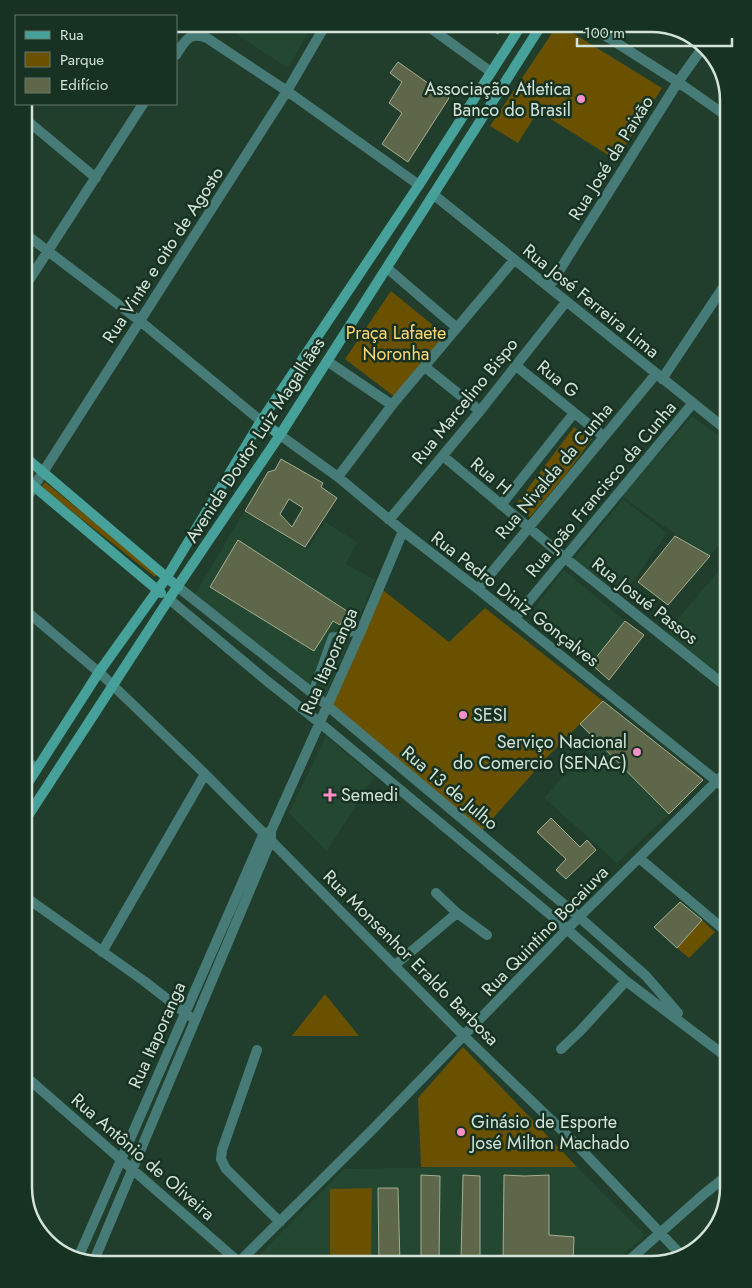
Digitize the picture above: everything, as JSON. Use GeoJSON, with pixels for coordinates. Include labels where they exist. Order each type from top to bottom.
{"type":"FeatureCollection","features":[{"type":"Feature","properties":{"kind":"street","name":"Rua Vinte e oito de Agosto"},"geometry":{"type":"LineString","coordinates":[[34,486],[287,91],[321,32]]}},
{"type":"Feature","properties":{"kind":"street"},"geometry":{"type":"LineString","coordinates":[[436,33],[491,72]]}},
{"type":"Feature","properties":{"kind":"street","name":"Avenida Doutor Luiz Magalhães"},"geometry":{"type":"LineString","coordinates":[[32,776],[99,672],[167,577],[262,421],[419,185],[516,33]]}},
{"type":"Feature","properties":{"kind":"street","name":"Avenida Doutor Luiz Magalhães"},"geometry":{"type":"LineString","coordinates":[[32,809],[169,599],[280,435],[536,33]]}},
{"type":"Feature","properties":{"kind":"street"},"geometry":{"type":"LineString","coordinates":[[601,33],[720,111]]}},
{"type":"Feature","properties":{"kind":"street"},"geometry":{"type":"LineString","coordinates":[[178,52],[193,35],[207,38],[287,91],[419,185]]}},
{"type":"Feature","properties":{"kind":"street","name":"Rua José da Paixão"},"geometry":{"type":"LineString","coordinates":[[549,287],[678,82],[699,53]]}},
{"type":"Feature","properties":{"kind":"street"},"geometry":{"type":"LineString","coordinates":[[33,275],[143,105]]}},
{"type":"Feature","properties":{"kind":"street"},"geometry":{"type":"LineString","coordinates":[[33,125],[96,178]]}},
{"type":"Feature","properties":{"kind":"street","name":"Rua José Ferreira Lima"},"geometry":{"type":"LineString","coordinates":[[434,195],[720,425]]}},
{"type":"Feature","properties":{"kind":"street"},"geometry":{"type":"LineString","coordinates":[[33,240],[140,322],[280,435]]}},
{"type":"Feature","properties":{"kind":"street"},"geometry":{"type":"LineString","coordinates":[[338,477],[392,405],[514,260]]}},
{"type":"Feature","properties":{"kind":"street"},"geometry":{"type":"LineString","coordinates":[[387,268],[457,328]]}},
{"type":"Feature","properties":{"kind":"street","name":"Rua Nivalda da Cunha"},"geometry":{"type":"LineString","coordinates":[[478,588],[603,436],[659,377],[720,291]]}},
{"type":"Feature","properties":{"kind":"street","name":"Rua Marcelino Bispo"},"geometry":{"type":"LineString","coordinates":[[389,520],[480,411],[566,302]]}},
{"type":"Feature","properties":{"kind":"street"},"geometry":{"type":"LineString","coordinates":[[327,361],[392,405]]}},
{"type":"Feature","properties":{"kind":"street","name":"Rua G"},"geometry":{"type":"LineString","coordinates":[[515,366],[603,436]]}},
{"type":"Feature","properties":{"kind":"street"},"geometry":{"type":"LineString","coordinates":[[425,367],[480,411]]}},
{"type":"Feature","properties":{"kind":"street","name":"Rua João Francisco da Cunha"},"geometry":{"type":"LineString","coordinates":[[515,618],[693,403]]}},
{"type":"Feature","properties":{"kind":"street"},"geometry":{"type":"LineString","coordinates":[[501,505],[574,413]]}},
{"type":"Feature","properties":{"kind":"street","name":"Rua Pedro Diniz Gonçalves"},"geometry":{"type":"LineString","coordinates":[[280,435],[338,477],[389,520],[478,588],[720,783]]}},
{"type":"Feature","properties":{"kind":"street","name":"Rua H"},"geometry":{"type":"LineString","coordinates":[[443,456],[564,558]]}},
{"type":"Feature","properties":{"kind":"street"},"geometry":{"type":"LineString","coordinates":[[33,463],[178,586]]}},
{"type":"Feature","properties":{"kind":"street"},"geometry":{"type":"LineString","coordinates":[[34,486],[169,599]]}},
{"type":"Feature","properties":{"kind":"street","name":"Rua Itaporanga"},"geometry":{"type":"LineString","coordinates":[[80,1252],[185,1013],[320,723],[403,531]]}},
{"type":"Feature","properties":{"kind":"street","name":"Rua Josué Passos"},"geometry":{"type":"LineString","coordinates":[[564,558],[720,682]]}},
{"type":"Feature","properties":{"kind":"street","name":"Rua 13 de Julho"},"geometry":{"type":"LineString","coordinates":[[178,586],[327,706],[579,917],[646,976],[690,1028]]}},
{"type":"Feature","properties":{"kind":"street","name":"Rua 13 de Julho"},"geometry":{"type":"LineString","coordinates":[[169,599],[626,980],[720,1052]]}},
{"type":"Feature","properties":{"kind":"street","name":"Rua Monsenhor Eraldo Barbosa"},"geometry":{"type":"LineString","coordinates":[[33,616],[114,685],[269,835],[464,1036],[574,1142],[676,1250]]}},
{"type":"Feature","properties":{"kind":"street"},"geometry":{"type":"LineString","coordinates":[[32,765],[37,769]]}},
{"type":"Feature","properties":{"kind":"street"},"geometry":{"type":"LineString","coordinates":[[102,952],[205,774]]}},
{"type":"Feature","properties":{"kind":"street","name":"Rua Quintino Bocaiuva"},"geometry":{"type":"LineString","coordinates":[[248,1255],[579,917],[720,778]]}},
{"type":"Feature","properties":{"kind":"street","name":"Rua Itaporanga"},"geometry":{"type":"LineString","coordinates":[[96,1255],[196,1021],[269,835]]}},
{"type":"Feature","properties":{"kind":"street"},"geometry":{"type":"LineString","coordinates":[[639,858],[720,926]]}},
{"type":"Feature","properties":{"kind":"street"},"geometry":{"type":"LineString","coordinates":[[436,893],[457,914],[487,935]]}},
{"type":"Feature","properties":{"kind":"street"},"geometry":{"type":"LineString","coordinates":[[32,902],[144,981],[196,1021]]}},
{"type":"Feature","properties":{"kind":"street"},"geometry":{"type":"LineString","coordinates":[[395,965],[457,914]]}},
{"type":"Feature","properties":{"kind":"street"},"geometry":{"type":"LineString","coordinates":[[561,1049],[581,1030],[626,980]]}},
{"type":"Feature","properties":{"kind":"street"},"geometry":{"type":"LineString","coordinates":[[257,1050],[222,1150],[221,1160],[226,1169],[280,1222]]}},
{"type":"Feature","properties":{"kind":"street","name":"Rua Antônio de Oliveira"},"geometry":{"type":"LineString","coordinates":[[32,1082],[229,1255]]}},
{"type":"Feature","properties":{"kind":"street"},"geometry":{"type":"LineString","coordinates":[[634,1256],[720,1182]]}},
{"type":"Feature","properties":{"kind":"lane"},"geometry":{"type":"LineString","coordinates":[[310,692],[331,635],[352,634],[361,631]]}},
{"type":"Feature","properties":{"kind":"shaded area"},"geometry":{"type":"Polygon","coordinates":[[[234,32],[308,32],[288,68],[234,32]]]}},
{"type":"Feature","properties":{"kind":"shaded area"},"geometry":{"type":"Polygon","coordinates":[[[692,416],[720,437],[720,544],[710,556],[622,496],[692,416]]]}},
{"type":"Feature","properties":{"kind":"shaded area"},"geometry":{"type":"Polygon","coordinates":[[[623,499],[667,533],[623,595],[574,559],[623,499]]]}},
{"type":"Feature","properties":{"kind":"shaded area"},"geometry":{"type":"Polygon","coordinates":[[[244,512],[307,550],[325,522],[357,542],[346,564],[375,580],[323,702],[195,594],[244,512]],[[238,541],[211,588],[314,651],[333,621],[340,625],[347,610],[238,541]]]}},
{"type":"Feature","properties":{"kind":"shaded area"},"geometry":{"type":"Polygon","coordinates":[[[720,569],[720,674],[665,634],[720,569]]]}},
{"type":"Feature","properties":{"kind":"shaded area"},"geometry":{"type":"Polygon","coordinates":[[[564,570],[625,621],[591,664],[529,615],[564,570]]]}},
{"type":"Feature","properties":{"kind":"shaded area","name":"Semedi"},"geometry":{"type":"Polygon","coordinates":[[[326,736],[374,777],[327,851],[289,813],[326,736]]]}},
{"type":"Feature","properties":{"kind":"shaded area"},"geometry":{"type":"Polygon","coordinates":[[[596,742],[669,814],[617,863],[544,798],[596,742]]]}},
{"type":"Feature","properties":{"kind":"shaded area"},"geometry":{"type":"Polygon","coordinates":[[[502,1166],[577,1167],[645,1235],[622,1256],[573,1256],[574,1237],[549,1235],[549,1175],[524,1175],[524,1188],[521,1176],[504,1175],[503,1256],[480,1256],[480,1176],[463,1175],[461,1256],[439,1256],[440,1176],[421,1175],[421,1256],[400,1256],[398,1189],[379,1188],[379,1256],[259,1255],[344,1169],[502,1166]]]}},
{"type":"Feature","properties":{"kind":"green space","name":"Associação Atletica Banco do Brasil"},"geometry":{"type":"Polygon","coordinates":[[[552,33],[572,33],[662,88],[616,160],[538,111],[518,143],[490,126],[552,33]]]}},
{"type":"Feature","properties":{"kind":"green space","name":"Praça Lafaete Noronha"},"geometry":{"type":"Polygon","coordinates":[[[391,291],[445,335],[396,398],[345,359],[391,291]]]}},
{"type":"Feature","properties":{"kind":"green space"},"geometry":{"type":"Polygon","coordinates":[[[574,427],[592,439],[564,477],[530,517],[516,504],[574,427]]]}},
{"type":"Feature","properties":{"kind":"green space"},"geometry":{"type":"Polygon","coordinates":[[[45,482],[157,573],[155,577],[41,487],[45,482]]]}},
{"type":"Feature","properties":{"kind":"green space","name":"SESI"},"geometry":{"type":"Polygon","coordinates":[[[379,587],[449,642],[485,608],[603,701],[550,754],[479,834],[327,707],[379,587]]]}},
{"type":"Feature","properties":{"kind":"green space"},"geometry":{"type":"Polygon","coordinates":[[[702,920],[715,932],[689,958],[677,948],[702,920]]]}},
{"type":"Feature","properties":{"kind":"green space"},"geometry":{"type":"Polygon","coordinates":[[[325,994],[359,1036],[292,1036],[325,994]]]}},
{"type":"Feature","properties":{"kind":"green space"},"geometry":{"type":"Polygon","coordinates":[[[463,1047],[577,1167],[421,1167],[418,1098],[463,1047]]]}},
{"type":"Feature","properties":{"kind":"green space"},"geometry":{"type":"Polygon","coordinates":[[[372,1188],[371,1255],[330,1255],[330,1189],[372,1188]]]}},
{"type":"Feature","properties":{"kind":"building"},"geometry":{"type":"Polygon","coordinates":[[[398,62],[449,98],[408,162],[382,144],[402,113],[389,103],[402,82],[390,73],[398,62]]]}},
{"type":"Feature","properties":{"kind":"building"},"geometry":{"type":"Polygon","coordinates":[[[281,459],[323,483],[321,487],[337,498],[305,547],[245,511],[268,472],[275,470],[281,459]],[[289,499],[280,514],[292,527],[303,508],[289,499]]]}},
{"type":"Feature","properties":{"kind":"building"},"geometry":{"type":"Polygon","coordinates":[[[675,536],[710,556],[668,605],[638,582],[675,536]]]}},
{"type":"Feature","properties":{"kind":"building"},"geometry":{"type":"Polygon","coordinates":[[[238,540],[347,611],[340,625],[333,621],[314,651],[210,587],[238,540]]]}},
{"type":"Feature","properties":{"kind":"building"},"geometry":{"type":"Polygon","coordinates":[[[625,621],[644,635],[609,680],[591,664],[625,621]]]}},
{"type":"Feature","properties":{"kind":"building","name":"Serviço Nacional do Comercio (SENAC)"},"geometry":{"type":"Polygon","coordinates":[[[603,701],[703,780],[669,814],[580,724],[603,701]]]}},
{"type":"Feature","properties":{"kind":"building"},"geometry":{"type":"Polygon","coordinates":[[[551,818],[580,847],[587,840],[596,850],[566,879],[556,870],[566,859],[537,832],[551,818]]]}},
{"type":"Feature","properties":{"kind":"building"},"geometry":{"type":"Polygon","coordinates":[[[680,902],[702,920],[677,948],[654,927],[680,902]]]}},
{"type":"Feature","properties":{"kind":"building"},"geometry":{"type":"Polygon","coordinates":[[[421,1175],[440,1176],[439,1256],[421,1256],[421,1175]]]}},
{"type":"Feature","properties":{"kind":"building"},"geometry":{"type":"Polygon","coordinates":[[[463,1175],[480,1176],[480,1256],[461,1256],[463,1175]]]}},
{"type":"Feature","properties":{"kind":"building"},"geometry":{"type":"Polygon","coordinates":[[[504,1175],[549,1175],[549,1235],[574,1237],[573,1256],[503,1256],[504,1175]]]}},
{"type":"Feature","properties":{"kind":"building"},"geometry":{"type":"Polygon","coordinates":[[[378,1188],[398,1188],[400,1256],[379,1256],[378,1188]]]}},
{"type":"Feature","properties":{"kind":"place","name":"Associação Atletica Banco do Brasil"},"geometry":{"type":"Point","coordinates":[581,99]}},
{"type":"Feature","properties":{"kind":"place","name":"SESI"},"geometry":{"type":"Point","coordinates":[463,715]}},
{"type":"Feature","properties":{"kind":"place","name":"Serviço Nacional do Comercio (SENAC)"},"geometry":{"type":"Point","coordinates":[637,752]}},
{"type":"Feature","properties":{"kind":"place","name":"Semedi"},"geometry":{"type":"Point","coordinates":[330,795]}},
{"type":"Feature","properties":{"kind":"place","name":"Ginásio de Esporte José Milton Machado"},"geometry":{"type":"Point","coordinates":[461,1132]}}]}
